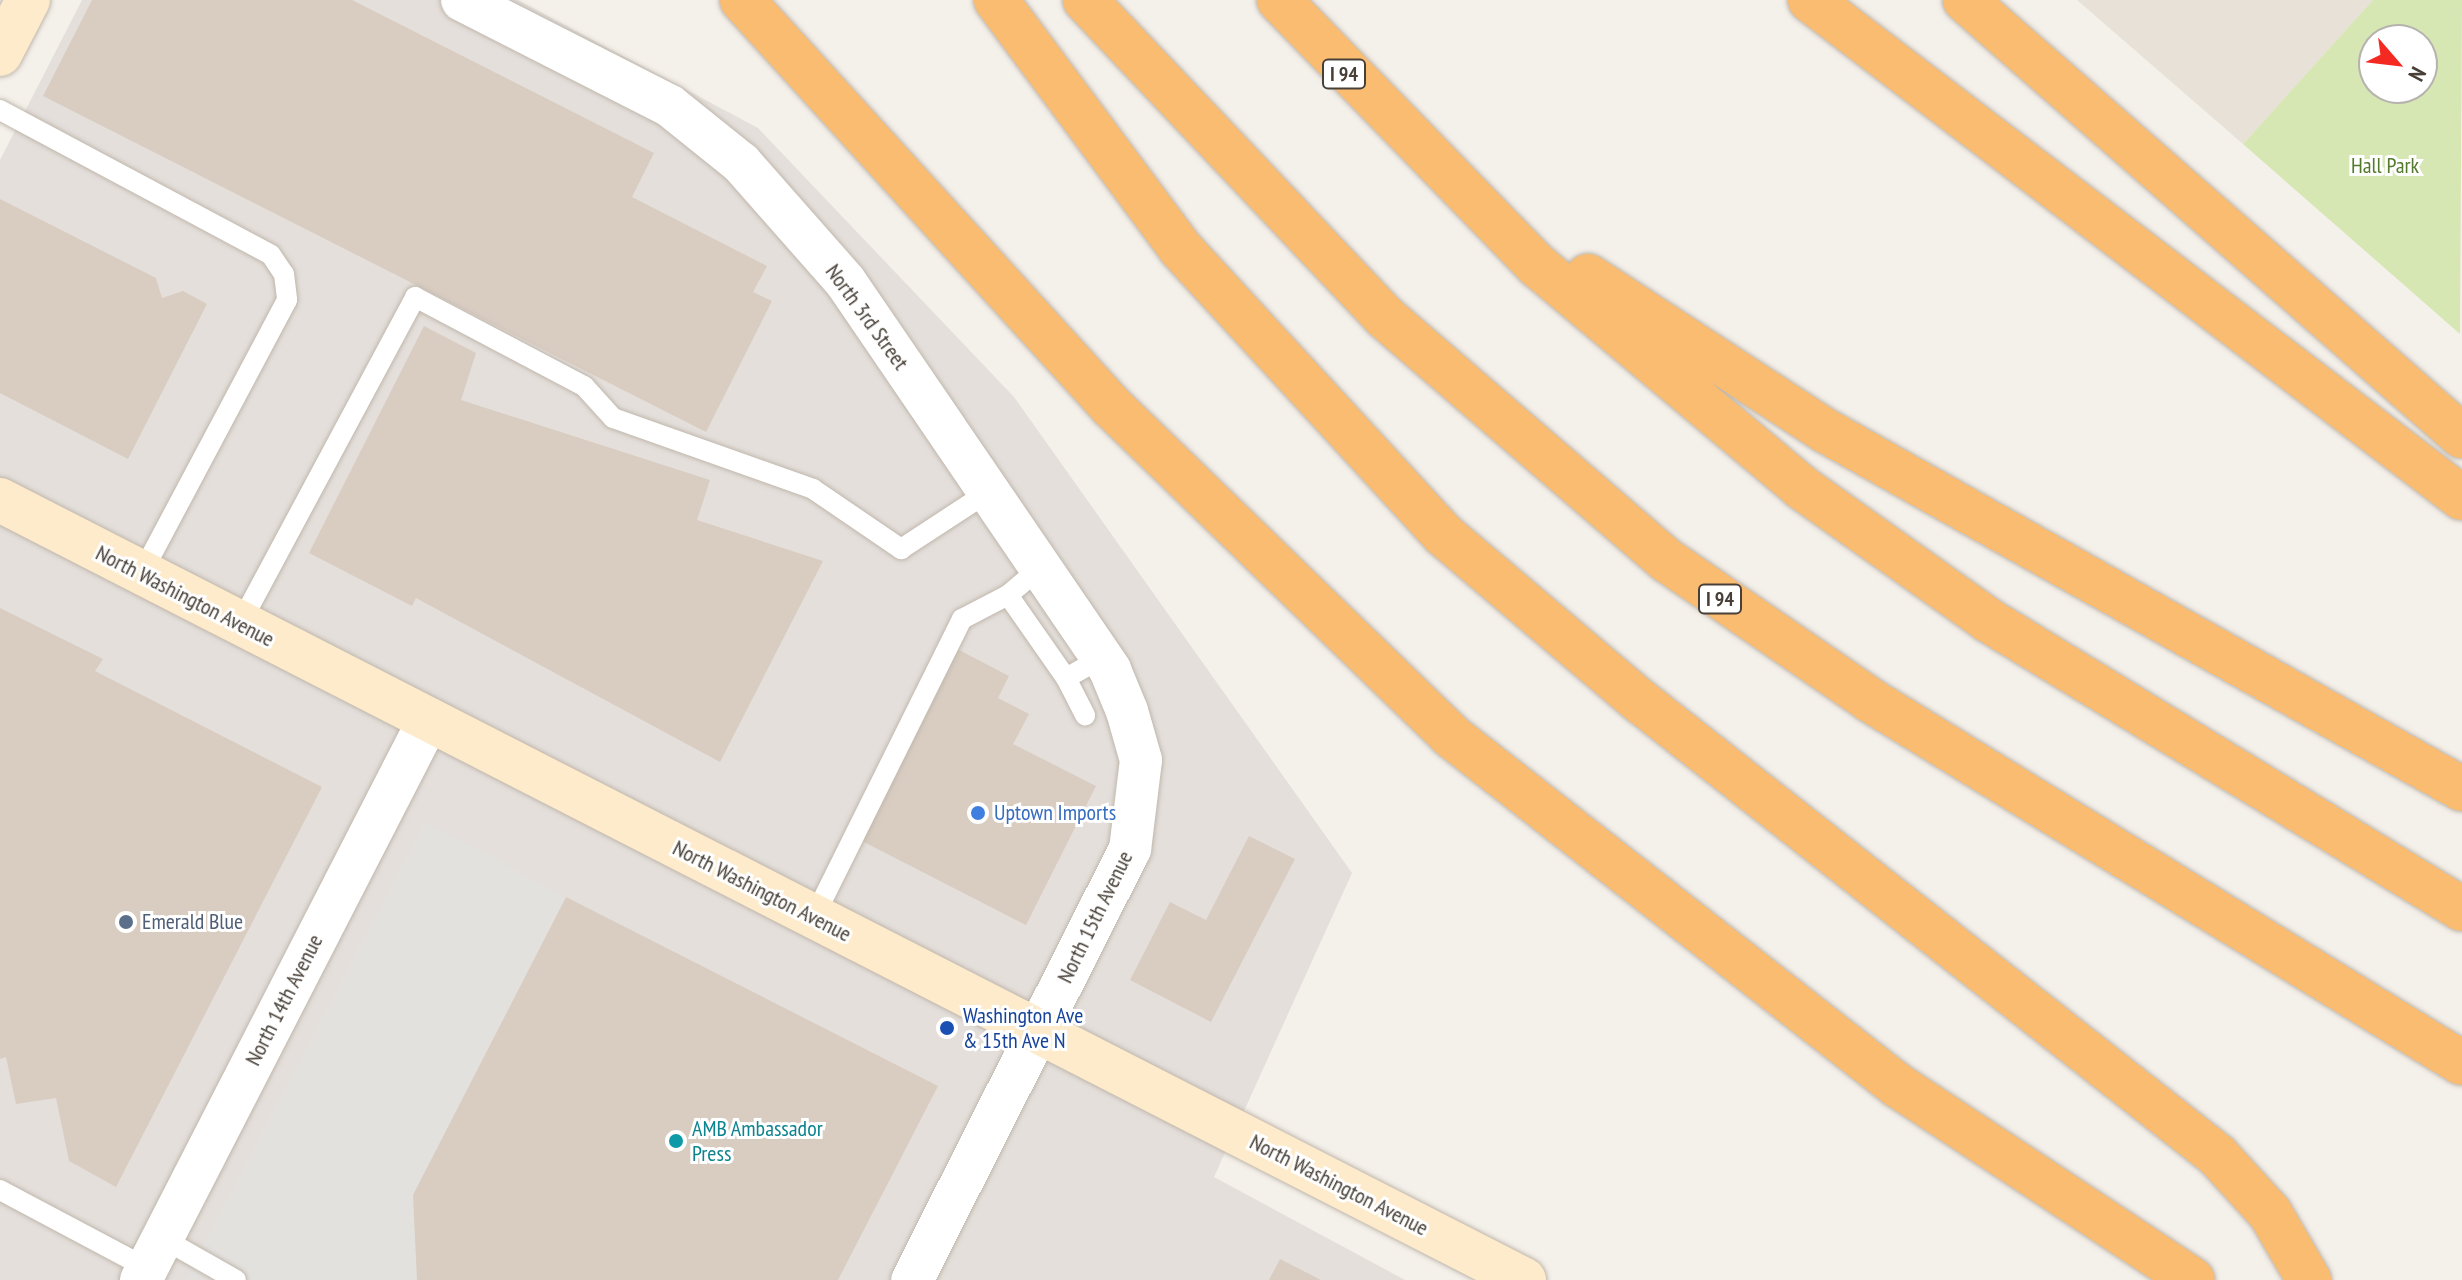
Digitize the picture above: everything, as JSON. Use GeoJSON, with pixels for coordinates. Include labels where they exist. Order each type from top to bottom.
{"type":"FeatureCollection","features":[{"type":"Feature","properties":{"kind":"highway"},"geometry":{"type":"LineString","coordinates":[[742,0],[1111,406],[1335,630],[1516,793],[1897,1085],[2193,1280]]}},
{"type":"Feature","properties":{"kind":"highway"},"geometry":{"type":"LineString","coordinates":[[776,0],[1111,406]]}},
{"type":"Feature","properties":{"kind":"highway"},"geometry":{"type":"LineString","coordinates":[[996,0],[1180,248],[1444,535],[1640,701],[2184,1127],[2247,1185],[2309,1280]]}},
{"type":"Feature","properties":{"kind":"highway","name":"I 94"},"geometry":{"type":"LineString","coordinates":[[1085,0],[1386,318],[1668,561],[1870,700],[2462,1063]]}},
{"type":"Feature","properties":{"kind":"highway","name":"I 94"},"geometry":{"type":"LineString","coordinates":[[1279,0],[1413,145],[1538,266],[1834,512],[2000,627],[2462,909]]}},
{"type":"Feature","properties":{"kind":"highway"},"geometry":{"type":"LineString","coordinates":[[1810,0],[2462,498]]}},
{"type":"Feature","properties":{"kind":"highway"},"geometry":{"type":"LineString","coordinates":[[1965,0],[2462,436]]}},
{"type":"Feature","properties":{"kind":"highway"},"geometry":{"type":"LineString","coordinates":[[1413,145],[1603,287],[1826,431],[2462,789]]}},
{"type":"Feature","properties":{"kind":"main road"},"geometry":{"type":"LineString","coordinates":[[0,54],[28,0]]}},
{"type":"Feature","properties":{"kind":"main road","name":"North Washington Avenue"},"geometry":{"type":"LineString","coordinates":[[0,500],[1524,1280]]}},
{"type":"Feature","properties":{"kind":"street","name":"North 3rd Street"},"geometry":{"type":"LineString","coordinates":[[462,0],[670,106],[741,163],[845,281],[1102,658],[1141,760]]}},
{"type":"Feature","properties":{"kind":"street","name":"North 14th Avenue"},"geometry":{"type":"LineString","coordinates":[[150,1262],[428,721]]}},
{"type":"Feature","properties":{"kind":"street","name":"North 15th Avenue"},"geometry":{"type":"LineString","coordinates":[[912,1280],[1130,849],[1141,760]]}},
{"type":"Feature","properties":{"kind":"lane"},"geometry":{"type":"LineString","coordinates":[[0,110],[271,255],[284,274],[287,300],[142,573]]}},
{"type":"Feature","properties":{"kind":"lane"},"geometry":{"type":"LineString","coordinates":[[240,624],[415,297],[584,386],[613,418],[813,489],[901,549],[988,492]]}},
{"type":"Feature","properties":{"kind":"lane"},"geometry":{"type":"LineString","coordinates":[[814,917],[962,619],[1008,595],[1040,568]]}},
{"type":"Feature","properties":{"kind":"lane"},"geometry":{"type":"LineString","coordinates":[[1008,595],[1066,678],[1085,715]]}},
{"type":"Feature","properties":{"kind":"lane"},"geometry":{"type":"LineString","coordinates":[[1040,640],[1074,618]]}},
{"type":"Feature","properties":{"kind":"lane"},"geometry":{"type":"LineString","coordinates":[[1066,678],[1102,658]]}},
{"type":"Feature","properties":{"kind":"lane"},"geometry":{"type":"LineString","coordinates":[[0,1190],[150,1262],[236,1280]]}},
{"type":"Feature","properties":{"kind":"shaded area"},"geometry":{"type":"Polygon","coordinates":[[[82,0],[518,0],[758,128],[1014,397],[1352,873],[1214,1177],[1405,1280],[0,1280],[0,160],[82,0]]]}},
{"type":"Feature","properties":{"kind":"shaded area"},"geometry":{"type":"Polygon","coordinates":[[[2077,0],[2373,0],[2243,144],[2077,0]]]}},
{"type":"Feature","properties":{"kind":"shaded area"},"geometry":{"type":"Polygon","coordinates":[[[425,822],[566,897],[413,1195],[417,1280],[185,1280],[425,822]]]}},
{"type":"Feature","properties":{"kind":"green space","name":"Hall Park"},"geometry":{"type":"Polygon","coordinates":[[[2373,0],[2462,0],[2460,334],[2243,144],[2373,0]]]}},
{"type":"Feature","properties":{"kind":"building"},"geometry":{"type":"Polygon","coordinates":[[[92,0],[352,0],[654,153],[632,197],[767,266],[753,292],[772,301],[706,432],[43,96],[92,0]]]}},
{"type":"Feature","properties":{"kind":"building"},"geometry":{"type":"Polygon","coordinates":[[[0,199],[156,278],[162,298],[183,291],[207,304],[128,459],[0,393],[0,199]]]}},
{"type":"Feature","properties":{"kind":"building"},"geometry":{"type":"Polygon","coordinates":[[[424,326],[476,353],[461,400],[710,480],[697,520],[823,561],[720,762],[416,598],[412,606],[309,553],[424,326]]]}},
{"type":"Feature","properties":{"kind":"building","name":"Emerald Blue"},"geometry":{"type":"Polygon","coordinates":[[[0,608],[103,659],[95,671],[322,787],[116,1187],[69,1161],[56,1098],[16,1104],[6,1057],[0,1059],[0,608]]]}},
{"type":"Feature","properties":{"kind":"building","name":"Uptown Imports"},"geometry":{"type":"Polygon","coordinates":[[[957,649],[1009,676],[998,698],[1029,714],[1013,744],[1096,786],[1026,925],[860,840],[957,649]]]}},
{"type":"Feature","properties":{"kind":"building"},"geometry":{"type":"Polygon","coordinates":[[[1249,836],[1295,859],[1211,1022],[1130,980],[1170,902],[1206,920],[1249,836]]]}},
{"type":"Feature","properties":{"kind":"building","name":"AMB Ambassador Press"},"geometry":{"type":"Polygon","coordinates":[[[566,897],[938,1086],[838,1280],[417,1280],[413,1195],[566,897]]]}},
{"type":"Feature","properties":{"kind":"building"},"geometry":{"type":"Polygon","coordinates":[[[1280,1259],[1321,1280],[1269,1280],[1280,1259]]]}},
{"type":"Feature","properties":{"kind":"place","name":"Uptown Imports"},"geometry":{"type":"Point","coordinates":[978,813]}},
{"type":"Feature","properties":{"kind":"place","name":"Emerald Blue"},"geometry":{"type":"Point","coordinates":[126,922]}},
{"type":"Feature","properties":{"kind":"place","name":"Washington Ave & 15th Ave N"},"geometry":{"type":"Point","coordinates":[947,1028]}},
{"type":"Feature","properties":{"kind":"place","name":"AMB Ambassador Press"},"geometry":{"type":"Point","coordinates":[676,1141]}}]}
